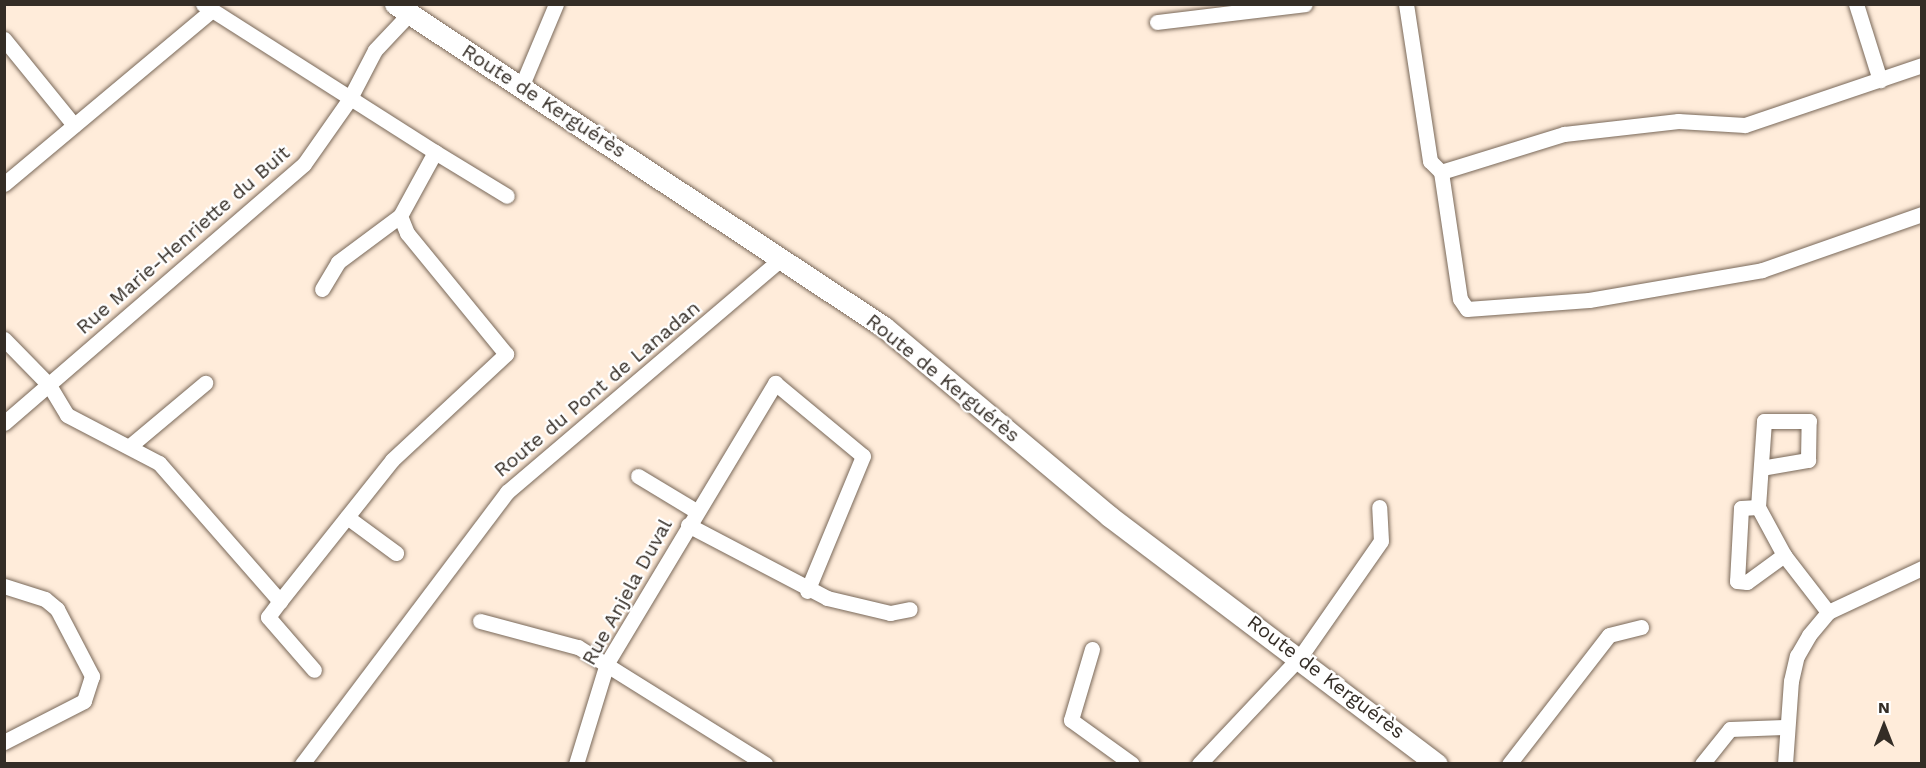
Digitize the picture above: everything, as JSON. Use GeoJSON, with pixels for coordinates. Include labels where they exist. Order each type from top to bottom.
{"type":"FeatureCollection","features":[{"type":"Feature","properties":{"kind":"street"},"geometry":{"type":"LineString","coordinates":[[522,85],[556,4]]}},
{"type":"Feature","properties":{"kind":"street"},"geometry":{"type":"LineString","coordinates":[[1157,22],[1305,4]]}},
{"type":"Feature","properties":{"kind":"street"},"geometry":{"type":"LineString","coordinates":[[1406,4],[1430,161],[1441,172],[1460,299],[1467,309],[1483,311],[1589,300],[1762,270],[1922,214]]}},
{"type":"Feature","properties":{"kind":"street"},"geometry":{"type":"LineString","coordinates":[[1856,4],[1880,80]]}},
{"type":"Feature","properties":{"kind":"street"},"geometry":{"type":"LineString","coordinates":[[4,184],[207,8],[349,100],[507,196]]}},
{"type":"Feature","properties":{"kind":"street","name":"Route de Kerguérès"},"geometry":{"type":"LineString","coordinates":[[402,9],[522,85],[780,260],[884,327],[1109,516],[1300,657],[1437,764]]}},
{"type":"Feature","properties":{"kind":"street","name":"Rue Marie-Henriette du Buit"},"geometry":{"type":"LineString","coordinates":[[4,423],[304,164],[349,100],[375,50],[402,9]]}},
{"type":"Feature","properties":{"kind":"street"},"geometry":{"type":"LineString","coordinates":[[4,39],[74,125]]}},
{"type":"Feature","properties":{"kind":"street"},"geometry":{"type":"LineString","coordinates":[[1441,172],[1564,134],[1678,121],[1745,125],[1922,65]]}},
{"type":"Feature","properties":{"kind":"street"},"geometry":{"type":"LineString","coordinates":[[322,289],[338,262],[400,216],[435,152]]}},
{"type":"Feature","properties":{"kind":"street"},"geometry":{"type":"LineString","coordinates":[[314,670],[268,617],[392,460],[506,354],[406,233],[400,216]]}},
{"type":"Feature","properties":{"kind":"street","name":"Route du Pont de Lanadan"},"geometry":{"type":"LineString","coordinates":[[302,764],[507,492],[780,260]]}},
{"type":"Feature","properties":{"kind":"street"},"geometry":{"type":"LineString","coordinates":[[4,339],[49,385],[67,415],[131,445],[159,463],[280,601]]}},
{"type":"Feature","properties":{"kind":"street"},"geometry":{"type":"LineString","coordinates":[[131,445],[205,383]]}},
{"type":"Feature","properties":{"kind":"street","name":"Rue Anjela Duval"},"geometry":{"type":"LineString","coordinates":[[576,764],[607,663],[696,511],[775,383],[863,456],[807,591]]}},
{"type":"Feature","properties":{"kind":"street"},"geometry":{"type":"LineString","coordinates":[[1761,468],[1758,507],[1784,555],[1828,612]]}},
{"type":"Feature","properties":{"kind":"street","name":"Rue Anjela Duval"},"geometry":{"type":"LineString","coordinates":[[638,476],[696,511]]}},
{"type":"Feature","properties":{"kind":"street"},"geometry":{"type":"LineString","coordinates":[[1199,764],[1300,657],[1381,541],[1379,507]]}},
{"type":"Feature","properties":{"kind":"street"},"geometry":{"type":"LineString","coordinates":[[1758,507],[1741,508],[1737,581],[1748,582],[1784,555]]}},
{"type":"Feature","properties":{"kind":"street"},"geometry":{"type":"LineString","coordinates":[[347,517],[396,553]]}},
{"type":"Feature","properties":{"kind":"street"},"geometry":{"type":"LineString","coordinates":[[688,525],[807,591],[890,612],[910,609]]}},
{"type":"Feature","properties":{"kind":"street"},"geometry":{"type":"LineString","coordinates":[[1785,764],[1784,727],[1797,656],[1828,612],[1922,568]]}},
{"type":"Feature","properties":{"kind":"street"},"geometry":{"type":"LineString","coordinates":[[4,586],[45,599],[57,609],[92,676],[92,689],[84,701],[4,742]]}},
{"type":"Feature","properties":{"kind":"street"},"geometry":{"type":"LineString","coordinates":[[480,621],[578,647],[607,663],[741,758],[765,764]]}},
{"type":"Feature","properties":{"kind":"street"},"geometry":{"type":"LineString","coordinates":[[1509,764],[1609,636],[1641,627]]}},
{"type":"Feature","properties":{"kind":"street"},"geometry":{"type":"LineString","coordinates":[[1092,649],[1071,720],[1132,764]]}},
{"type":"Feature","properties":{"kind":"street"},"geometry":{"type":"LineString","coordinates":[[1702,764],[1730,729],[1784,727]]}}]}
